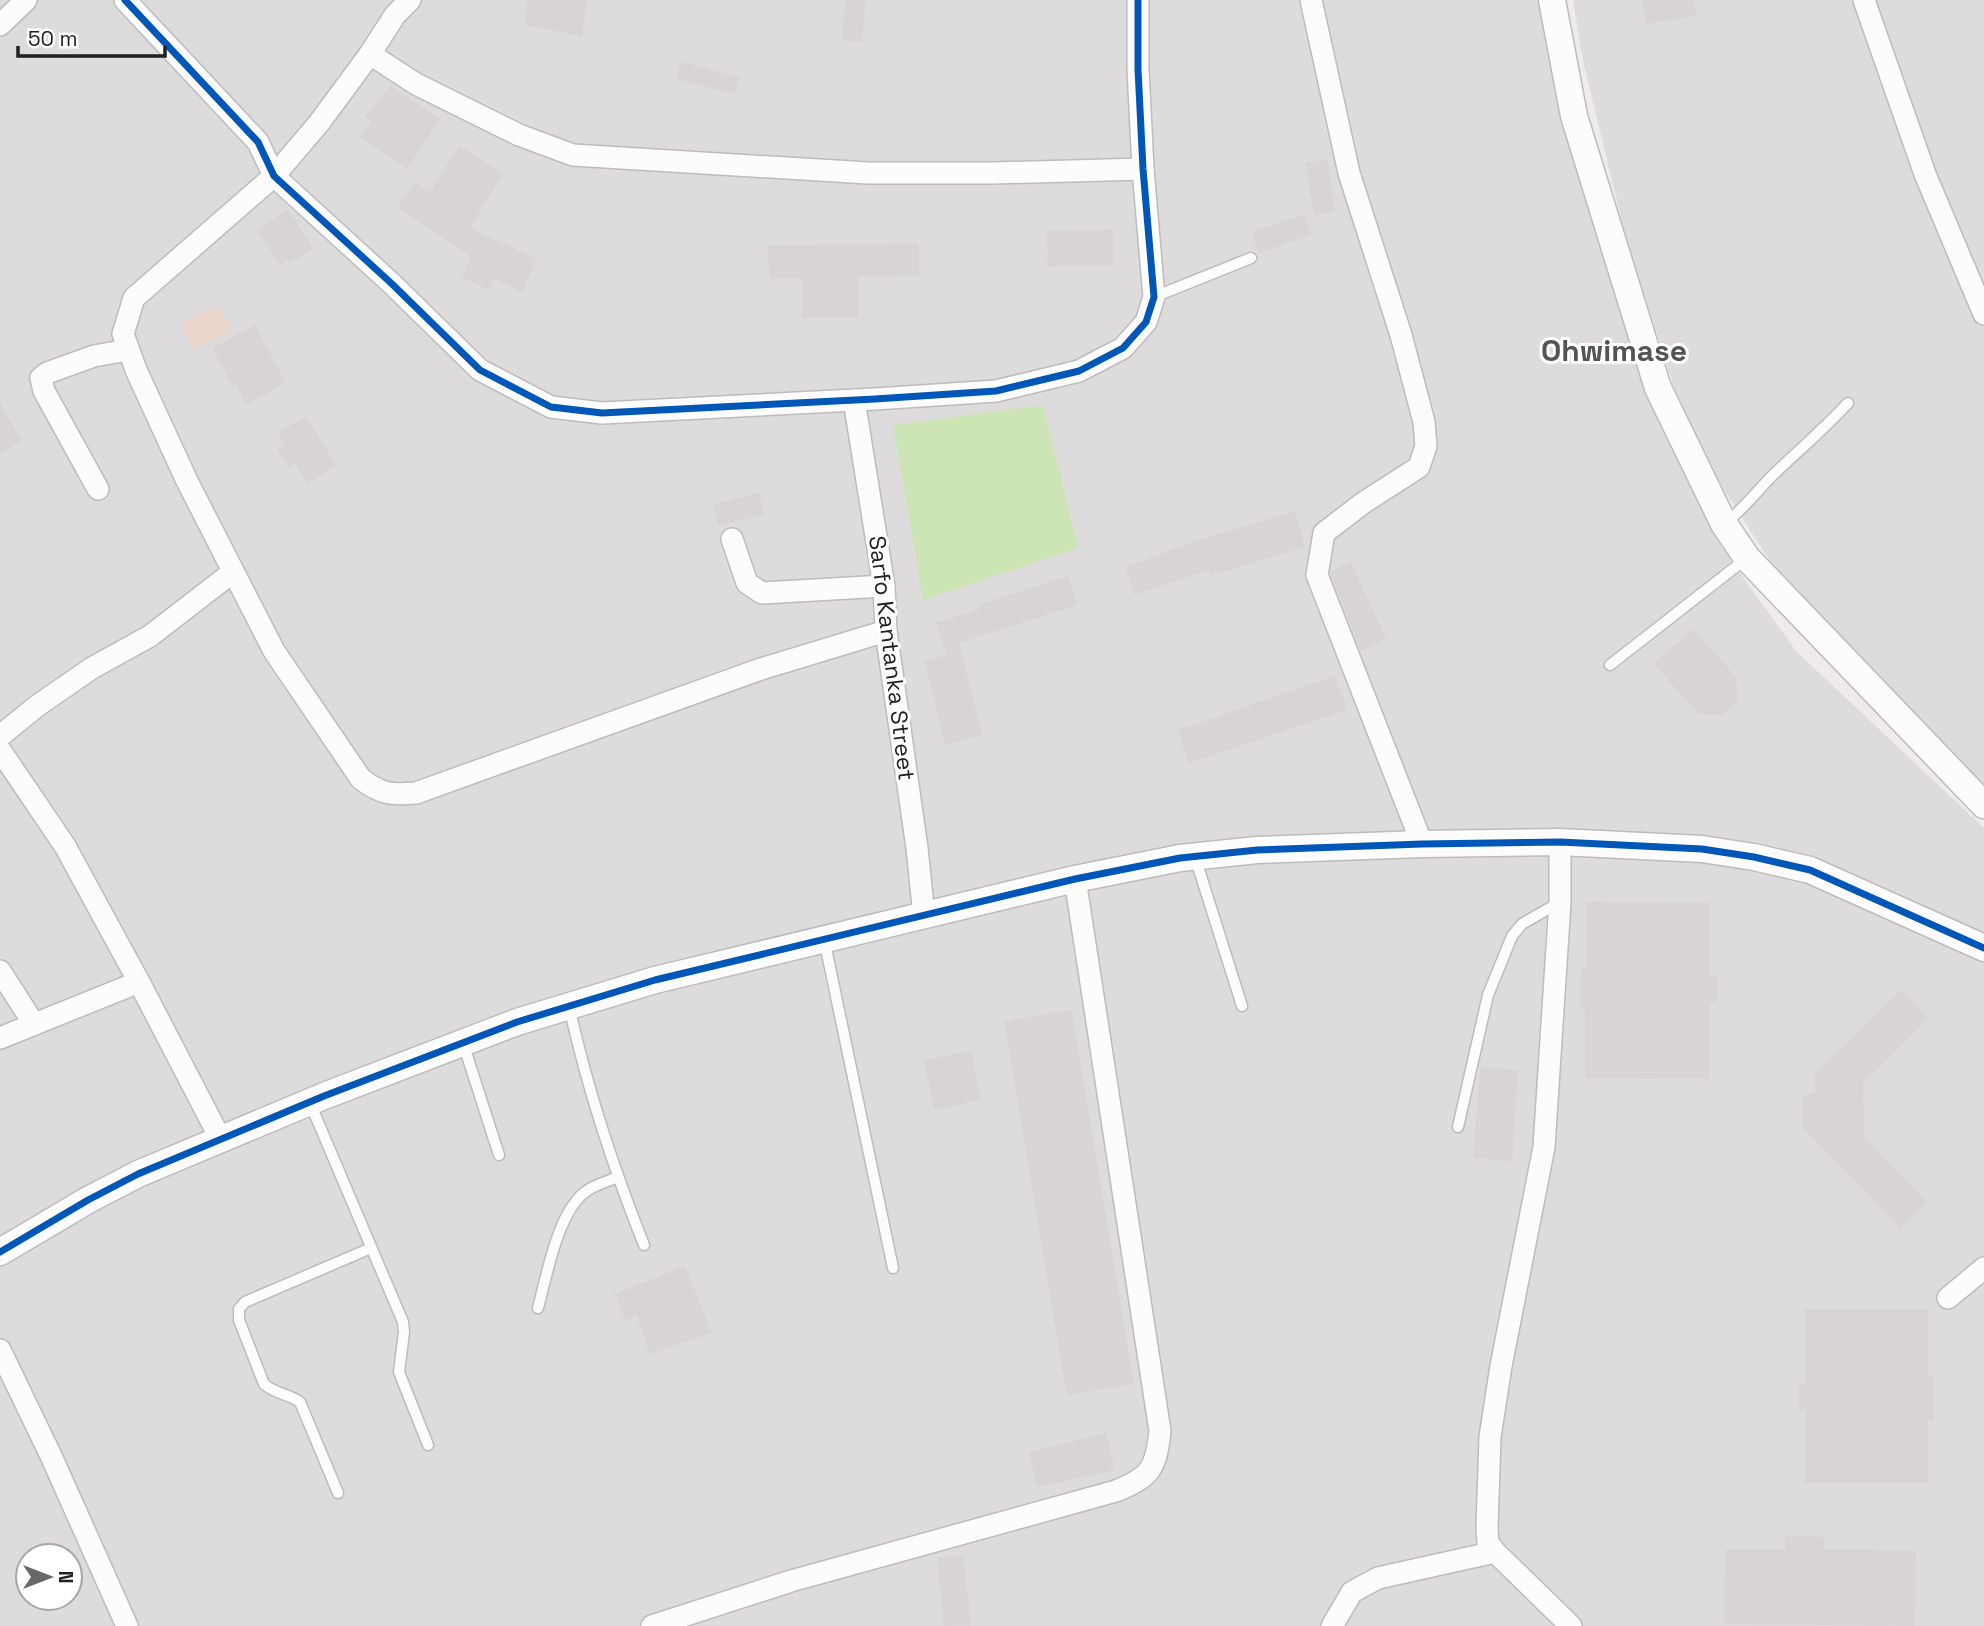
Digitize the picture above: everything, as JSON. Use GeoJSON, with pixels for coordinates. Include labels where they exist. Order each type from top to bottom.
{"type":"FeatureCollection","features":[{"type":"Feature","properties":{"kind":"street"},"geometry":{"type":"LineString","coordinates":[[0,25],[26,0]]}},
{"type":"Feature","properties":{"kind":"street"},"geometry":{"type":"LineString","coordinates":[[125,0],[258,142],[274,176],[400,291],[480,370],[551,407],[602,413],[996,391],[1079,370],[1123,348],[1146,321],[1154,297],[1143,169],[1138,0]]}},
{"type":"Feature","properties":{"kind":"street"},"geometry":{"type":"LineString","coordinates":[[410,0],[395,15],[319,123],[274,176],[134,298],[122,334],[187,481],[274,651],[361,779],[378,792],[396,795],[415,793],[749,673],[886,631]]}},
{"type":"Feature","properties":{"kind":"street"},"geometry":{"type":"LineString","coordinates":[[1311,0],[1349,173],[1401,335],[1424,422],[1426,446],[1419,467],[1363,503],[1324,533],[1317,575],[1422,844]]}},
{"type":"Feature","properties":{"kind":"street"},"geometry":{"type":"LineString","coordinates":[[1552,0],[1574,116],[1657,388],[1724,524],[1747,558],[1984,805]]}},
{"type":"Feature","properties":{"kind":"street"},"geometry":{"type":"LineString","coordinates":[[1864,0],[1924,174],[1984,314]]}},
{"type":"Feature","properties":{"kind":"street"},"geometry":{"type":"LineString","coordinates":[[370,54],[415,84],[519,135],[573,155],[868,173],[1143,169]]}},
{"type":"Feature","properties":{"kind":"street"},"geometry":{"type":"LineString","coordinates":[[98,489],[44,391],[41,378],[47,373],[94,356],[128,350]]}},
{"type":"Feature","properties":{"kind":"street","name":"Sarfo Kantanka Street"},"geometry":{"type":"LineString","coordinates":[[854,400],[884,586],[886,631],[924,916]]}},
{"type":"Feature","properties":{"kind":"street"},"geometry":{"type":"LineString","coordinates":[[732,539],[747,583],[762,593],[884,586]]}},
{"type":"Feature","properties":{"kind":"street"},"geometry":{"type":"LineString","coordinates":[[0,736],[37,706],[92,668],[150,636],[233,572]]}},
{"type":"Feature","properties":{"kind":"street"},"geometry":{"type":"LineString","coordinates":[[0,750],[65,846],[220,1140]]}},
{"type":"Feature","properties":{"kind":"street"},"geometry":{"type":"LineString","coordinates":[[1560,842],[1560,902],[1544,1147],[1501,1366],[1490,1437],[1487,1528],[1489,1542],[1495,1552],[1571,1626]]}},
{"type":"Feature","properties":{"kind":"street"},"geometry":{"type":"LineString","coordinates":[[0,1252],[113,1187],[310,1103],[517,1022],[655,980],[1075,880],[1195,857],[1257,850],[1422,844],[1560,842],[1702,849],[1810,870],[1984,948]]}},
{"type":"Feature","properties":{"kind":"street"},"geometry":{"type":"LineString","coordinates":[[652,1626],[791,1581],[1116,1491],[1136,1482],[1151,1469],[1157,1456],[1160,1431],[1075,880]]}},
{"type":"Feature","properties":{"kind":"street"},"geometry":{"type":"LineString","coordinates":[[0,971],[34,1024]]}},
{"type":"Feature","properties":{"kind":"street"},"geometry":{"type":"LineString","coordinates":[[0,1038],[139,982]]}},
{"type":"Feature","properties":{"kind":"street"},"geometry":{"type":"LineString","coordinates":[[1948,1298],[1984,1268]]}},
{"type":"Feature","properties":{"kind":"street"},"geometry":{"type":"LineString","coordinates":[[0,1350],[127,1626]]}},
{"type":"Feature","properties":{"kind":"street"},"geometry":{"type":"LineString","coordinates":[[1332,1626],[1333,1620],[1352,1592],[1377,1578],[1495,1552]]}},
{"type":"Feature","properties":{"kind":"lane"},"geometry":{"type":"LineString","coordinates":[[1154,297],[1251,258]]}},
{"type":"Feature","properties":{"kind":"lane"},"geometry":{"type":"LineString","coordinates":[[1724,524],[1744,510],[1774,474],[1822,431],[1848,403]]}},
{"type":"Feature","properties":{"kind":"lane"},"geometry":{"type":"LineString","coordinates":[[1610,665],[1747,558]]}},
{"type":"Feature","properties":{"kind":"lane"},"geometry":{"type":"LineString","coordinates":[[1195,857],[1242,1006]]}},
{"type":"Feature","properties":{"kind":"lane"},"geometry":{"type":"LineString","coordinates":[[1458,1127],[1489,995],[1512,936],[1522,924],[1560,902]]}},
{"type":"Feature","properties":{"kind":"lane"},"geometry":{"type":"LineString","coordinates":[[824,939],[893,1268]]}},
{"type":"Feature","properties":{"kind":"lane"},"geometry":{"type":"LineString","coordinates":[[569,1006],[583,1069],[618,1177],[644,1245]]}},
{"type":"Feature","properties":{"kind":"lane"},"geometry":{"type":"LineString","coordinates":[[463,1043],[499,1155]]}},
{"type":"Feature","properties":{"kind":"lane"},"geometry":{"type":"LineString","coordinates":[[310,1103],[403,1322],[399,1372],[429,1445]]}},
{"type":"Feature","properties":{"kind":"lane"},"geometry":{"type":"LineString","coordinates":[[538,1308],[560,1230],[576,1202],[587,1191],[618,1177]]}},
{"type":"Feature","properties":{"kind":"lane"},"geometry":{"type":"LineString","coordinates":[[338,1493],[300,1402],[272,1391],[264,1384],[239,1320],[239,1309],[244,1302],[371,1248]]}},
{"type":"Feature","properties":{"kind":"shaded area"},"geometry":{"type":"Polygon","coordinates":[[[0,0],[1547,0],[1607,241],[1737,569],[1796,651],[1984,828],[1984,1626],[0,1626],[0,0]]]}},
{"type":"Feature","properties":{"kind":"shaded area"},"geometry":{"type":"Polygon","coordinates":[[[1573,0],[1984,0],[1984,785],[1782,580],[1690,436],[1626,238],[1583,61],[1573,0]]]}},
{"type":"Feature","properties":{"kind":"shaded area"},"geometry":{"type":"Polygon","coordinates":[[[219,306],[232,330],[193,349],[181,324],[219,306]]]}},
{"type":"Feature","properties":{"kind":"green space"},"geometry":{"type":"Polygon","coordinates":[[[1043,405],[1078,548],[923,600],[893,425],[1043,405]]]}},
{"type":"Feature","properties":{"kind":"building"},"geometry":{"type":"Polygon","coordinates":[[[528,0],[587,0],[582,36],[524,25],[528,0]]]}},
{"type":"Feature","properties":{"kind":"building"},"geometry":{"type":"Polygon","coordinates":[[[845,0],[865,1],[862,42],[842,40],[845,0]]]}},
{"type":"Feature","properties":{"kind":"building"},"geometry":{"type":"Polygon","coordinates":[[[1642,0],[1694,0],[1696,16],[1646,24],[1642,0]]]}},
{"type":"Feature","properties":{"kind":"building"},"geometry":{"type":"Polygon","coordinates":[[[681,62],[739,77],[735,94],[676,79],[681,62]]]}},
{"type":"Feature","properties":{"kind":"building"},"geometry":{"type":"Polygon","coordinates":[[[391,86],[440,119],[407,169],[360,137],[371,121],[365,117],[391,86]]]}},
{"type":"Feature","properties":{"kind":"building"},"geometry":{"type":"Polygon","coordinates":[[[459,146],[503,173],[470,228],[537,259],[522,292],[494,279],[489,290],[462,277],[471,257],[398,207],[415,182],[430,192],[459,146]]]}},
{"type":"Feature","properties":{"kind":"building"},"geometry":{"type":"Polygon","coordinates":[[[1327,159],[1335,212],[1314,215],[1306,163],[1327,159]]]}},
{"type":"Feature","properties":{"kind":"building"},"geometry":{"type":"Polygon","coordinates":[[[288,209],[313,248],[290,263],[286,261],[280,265],[257,229],[288,209]]]}},
{"type":"Feature","properties":{"kind":"building"},"geometry":{"type":"Polygon","coordinates":[[[1304,214],[1311,235],[1259,253],[1252,232],[1304,214]]]}},
{"type":"Feature","properties":{"kind":"building"},"geometry":{"type":"Polygon","coordinates":[[[1113,230],[1113,265],[1048,266],[1047,231],[1113,230]]]}},
{"type":"Feature","properties":{"kind":"building"},"geometry":{"type":"Polygon","coordinates":[[[919,243],[919,276],[858,277],[859,318],[802,318],[802,278],[769,279],[768,246],[919,243]]]}},
{"type":"Feature","properties":{"kind":"building"},"geometry":{"type":"Polygon","coordinates":[[[255,325],[286,383],[247,404],[235,383],[232,385],[212,348],[255,325]]]}},
{"type":"Feature","properties":{"kind":"building"},"geometry":{"type":"Polygon","coordinates":[[[0,403],[22,440],[0,453],[0,403]]]}},
{"type":"Feature","properties":{"kind":"building"},"geometry":{"type":"Polygon","coordinates":[[[306,416],[336,466],[307,483],[295,463],[288,467],[277,449],[285,444],[278,433],[306,416]]]}},
{"type":"Feature","properties":{"kind":"building"},"geometry":{"type":"Polygon","coordinates":[[[759,493],[764,515],[718,526],[713,504],[759,493]]]}},
{"type":"Feature","properties":{"kind":"building"},"geometry":{"type":"Polygon","coordinates":[[[1295,511],[1305,547],[1210,576],[1208,570],[1134,595],[1125,567],[1199,540],[1295,511]]]}},
{"type":"Feature","properties":{"kind":"building"},"geometry":{"type":"Polygon","coordinates":[[[1351,562],[1386,639],[1361,651],[1331,574],[1331,571],[1351,562]]]}},
{"type":"Feature","properties":{"kind":"building"},"geometry":{"type":"Polygon","coordinates":[[[1068,576],[1077,605],[959,643],[982,735],[945,745],[925,661],[947,655],[936,623],[980,609],[978,605],[1068,576]]]}},
{"type":"Feature","properties":{"kind":"building"},"geometry":{"type":"Polygon","coordinates":[[[1693,629],[1736,677],[1737,701],[1722,715],[1699,714],[1654,664],[1693,629]]]}},
{"type":"Feature","properties":{"kind":"building"},"geometry":{"type":"Polygon","coordinates":[[[1335,676],[1347,710],[1189,763],[1178,730],[1335,676]]]}},
{"type":"Feature","properties":{"kind":"building"},"geometry":{"type":"Polygon","coordinates":[[[1586,902],[1710,903],[1709,976],[1717,976],[1717,1002],[1709,1002],[1709,1079],[1585,1078],[1585,1009],[1580,1009],[1581,969],[1586,969],[1586,902]]]}},
{"type":"Feature","properties":{"kind":"building"},"geometry":{"type":"Polygon","coordinates":[[[1901,990],[1928,1018],[1863,1082],[1864,1137],[1927,1202],[1901,1228],[1802,1127],[1803,1097],[1816,1092],[1814,1075],[1901,990]]]}},
{"type":"Feature","properties":{"kind":"building"},"geometry":{"type":"Polygon","coordinates":[[[1071,1010],[1134,1384],[1067,1395],[1004,1021],[1071,1010]]]}},
{"type":"Feature","properties":{"kind":"building"},"geometry":{"type":"Polygon","coordinates":[[[971,1051],[981,1100],[934,1110],[924,1060],[971,1051]]]}},
{"type":"Feature","properties":{"kind":"building"},"geometry":{"type":"Polygon","coordinates":[[[1480,1067],[1518,1070],[1512,1161],[1473,1158],[1480,1067]]]}},
{"type":"Feature","properties":{"kind":"building"},"geometry":{"type":"Polygon","coordinates":[[[685,1266],[712,1333],[650,1354],[637,1315],[625,1320],[615,1294],[685,1266]]]}},
{"type":"Feature","properties":{"kind":"building"},"geometry":{"type":"Polygon","coordinates":[[[1805,1309],[1928,1309],[1928,1375],[1934,1375],[1934,1420],[1928,1420],[1928,1483],[1805,1483],[1805,1410],[1799,1410],[1799,1384],[1805,1384],[1805,1309]]]}},
{"type":"Feature","properties":{"kind":"building"},"geometry":{"type":"Polygon","coordinates":[[[1106,1433],[1115,1470],[1037,1487],[1029,1452],[1106,1433]]]}},
{"type":"Feature","properties":{"kind":"building"},"geometry":{"type":"Polygon","coordinates":[[[1785,1536],[1824,1537],[1824,1549],[1916,1551],[1915,1626],[1724,1624],[1725,1550],[1785,1550],[1785,1536]]]}},
{"type":"Feature","properties":{"kind":"building"},"geometry":{"type":"Polygon","coordinates":[[[963,1555],[971,1625],[944,1626],[937,1558],[963,1555]]]}},
{"type":"Feature","properties":{"kind":"cycle path"},"geometry":{"type":"LineString","coordinates":[[125,0],[258,142],[274,176],[391,283],[480,370],[551,407],[602,413],[996,391],[1079,371],[1123,348],[1146,322],[1154,297],[1143,169],[1138,0]]}},
{"type":"Feature","properties":{"kind":"cycle path"},"geometry":{"type":"LineString","coordinates":[[0,1252],[138,1174],[324,1096],[517,1022],[655,980],[1075,879],[1180,858],[1257,850],[1422,844],[1560,842],[1702,849],[1810,870],[1984,948]]}},
{"type":"Feature","properties":{"kind":"district","name":"Ohwimase"},"geometry":{"type":"Point","coordinates":[1614,350]}}]}
